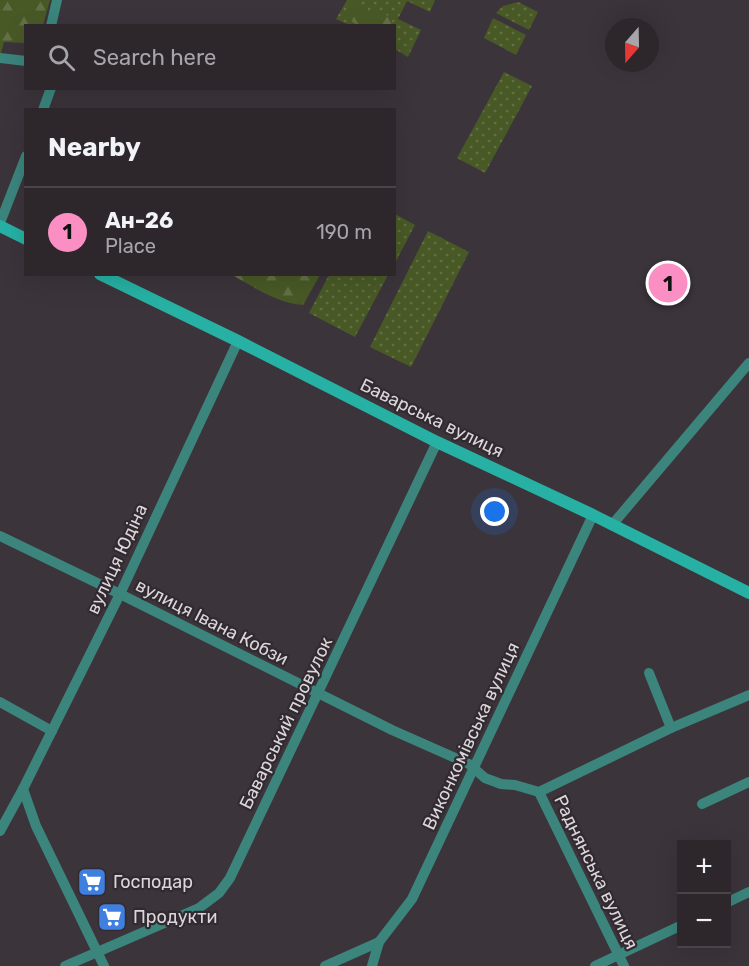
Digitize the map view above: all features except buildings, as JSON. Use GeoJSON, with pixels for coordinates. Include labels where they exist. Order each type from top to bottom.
{"type":"FeatureCollection","features":[{"type":"Feature","properties":{"kind":"street"},"geometry":{"type":"LineString","coordinates":[[51,24],[57,0]]}},
{"type":"Feature","properties":{"kind":"street"},"geometry":{"type":"LineString","coordinates":[[0,58],[24,61]]}},
{"type":"Feature","properties":{"kind":"street"},"geometry":{"type":"LineString","coordinates":[[44,108],[50,90]]}},
{"type":"Feature","properties":{"kind":"street"},"geometry":{"type":"LineString","coordinates":[[24,161],[0,224],[24,238]]}},
{"type":"Feature","properties":{"kind":"street","name":"Баварська вулиця"},"geometry":{"type":"LineString","coordinates":[[103,276],[238,341],[437,442],[594,515],[749,593]]}},
{"type":"Feature","properties":{"kind":"street","name":"вулиця Юдіна"},"geometry":{"type":"LineString","coordinates":[[0,831],[120,594],[238,341]]}},
{"type":"Feature","properties":{"kind":"street"},"geometry":{"type":"LineString","coordinates":[[612,525],[749,363]]}},
{"type":"Feature","properties":{"kind":"street","name":"Баварський провулок"},"geometry":{"type":"LineString","coordinates":[[65,966],[199,908],[219,893],[230,878],[437,442]]}},
{"type":"Feature","properties":{"kind":"street","name":"Виконкомівська вулиця"},"geometry":{"type":"LineString","coordinates":[[372,966],[379,942],[412,899],[594,515]]}},
{"type":"Feature","properties":{"kind":"street","name":"вулиця Івана Кобзи"},"geometry":{"type":"LineString","coordinates":[[0,536],[392,730],[469,764],[485,778],[539,792]]}},
{"type":"Feature","properties":{"kind":"street"},"geometry":{"type":"LineString","coordinates":[[649,673],[671,728]]}},
{"type":"Feature","properties":{"kind":"street"},"geometry":{"type":"LineString","coordinates":[[539,792],[671,728],[749,694]]}},
{"type":"Feature","properties":{"kind":"street"},"geometry":{"type":"LineString","coordinates":[[0,702],[52,731]]}},
{"type":"Feature","properties":{"kind":"street"},"geometry":{"type":"LineString","coordinates":[[702,804],[749,782]]}},
{"type":"Feature","properties":{"kind":"street"},"geometry":{"type":"LineString","coordinates":[[23,789],[36,826],[104,966]]}},
{"type":"Feature","properties":{"kind":"street","name":"Раднянська вулиця"},"geometry":{"type":"LineString","coordinates":[[539,792],[624,966]]}},
{"type":"Feature","properties":{"kind":"street"},"geometry":{"type":"LineString","coordinates":[[731,901],[749,892]]}},
{"type":"Feature","properties":{"kind":"street"},"geometry":{"type":"LineString","coordinates":[[595,966],[677,927]]}},
{"type":"Feature","properties":{"kind":"street"},"geometry":{"type":"LineString","coordinates":[[326,966],[379,942]]}},
{"type":"Feature","properties":{"kind":"green space"},"geometry":{"type":"Polygon","coordinates":[[[0,0],[50,0],[43,24],[24,24],[24,43],[4,42],[0,57],[0,0]]]}},
{"type":"Feature","properties":{"kind":"green space"},"geometry":{"type":"Polygon","coordinates":[[[347,0],[435,0],[430,12],[407,1],[398,19],[421,30],[408,57],[396,50],[396,24],[347,24],[336,19],[347,0]]]}},
{"type":"Feature","properties":{"kind":"green space"},"geometry":{"type":"Polygon","coordinates":[[[347,0],[356,0],[363,12],[382,13],[391,17],[393,24],[357,24],[349,18],[347,0]]]}},
{"type":"Feature","properties":{"kind":"green space"},"geometry":{"type":"Polygon","coordinates":[[[518,2],[538,12],[529,30],[496,13],[503,6],[518,2]]]}},
{"type":"Feature","properties":{"kind":"green space"},"geometry":{"type":"Polygon","coordinates":[[[493,18],[526,35],[516,55],[484,38],[493,18]]]}},
{"type":"Feature","properties":{"kind":"green space"},"geometry":{"type":"Polygon","coordinates":[[[504,72],[532,86],[485,173],[457,158],[504,72]]]}},
{"type":"Feature","properties":{"kind":"green space"},"geometry":{"type":"Polygon","coordinates":[[[396,215],[415,225],[396,261],[396,215]]]}},
{"type":"Feature","properties":{"kind":"green space"},"geometry":{"type":"Polygon","coordinates":[[[428,231],[469,252],[411,367],[370,347],[428,231]]]}},
{"type":"Feature","properties":{"kind":"green space"},"geometry":{"type":"Polygon","coordinates":[[[234,276],[319,276],[303,305],[275,298],[234,276]]]}},
{"type":"Feature","properties":{"kind":"green space"},"geometry":{"type":"Polygon","coordinates":[[[328,276],[387,276],[355,337],[309,313],[328,276]]]}},
{"type":"Feature","properties":{"kind":"place","name":"Ан-26"},"geometry":{"type":"Point","coordinates":[668,283]}},
{"type":"Feature","properties":{"kind":"place","name":"Господар"},"geometry":{"type":"Point","coordinates":[92,882]}},
{"type":"Feature","properties":{"kind":"place","name":"Продукти"},"geometry":{"type":"Point","coordinates":[112,917]}}]}
